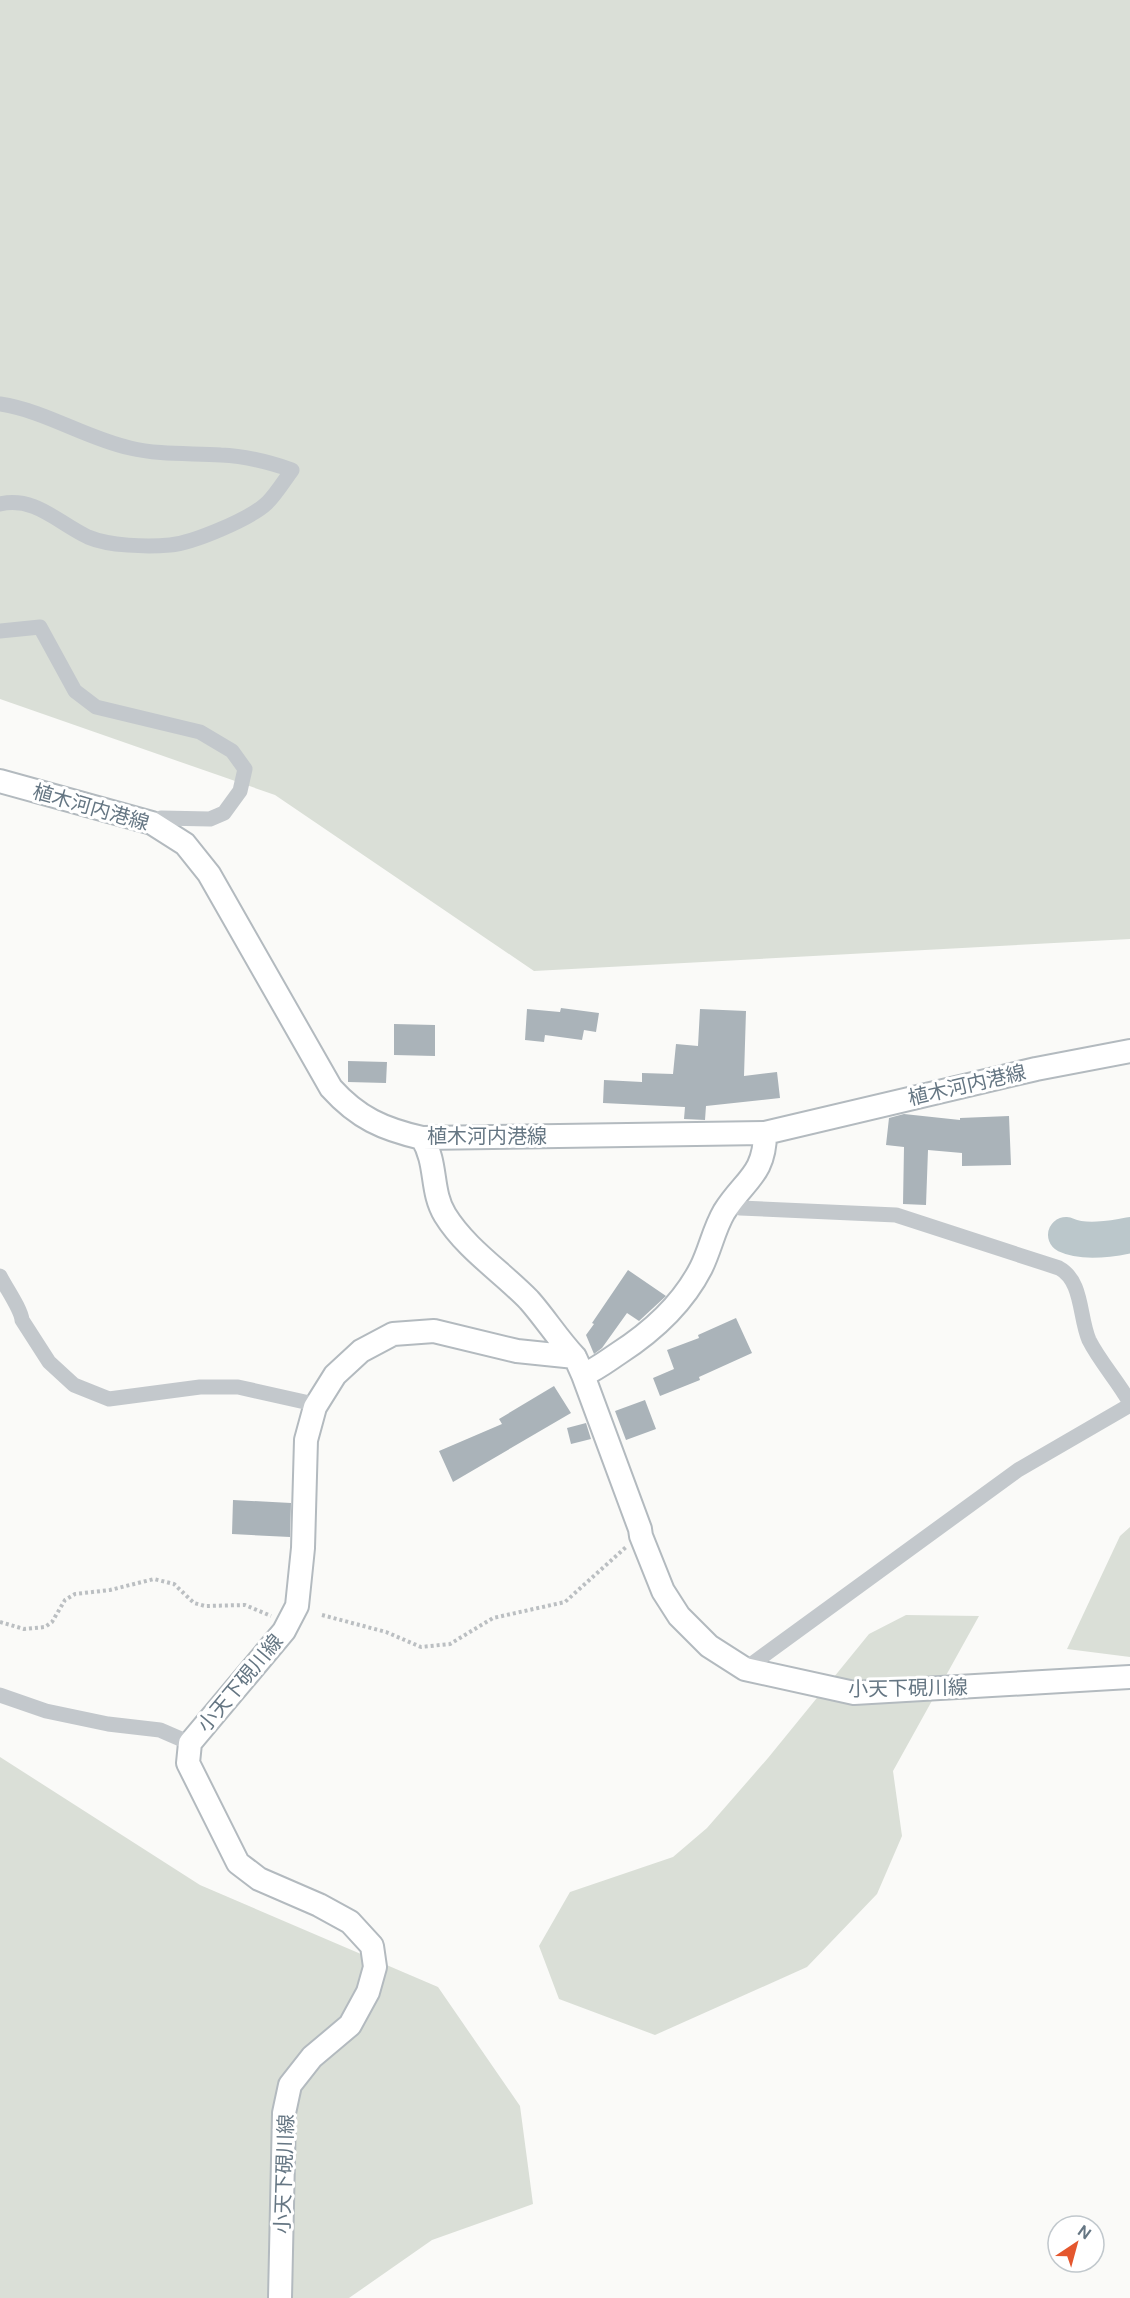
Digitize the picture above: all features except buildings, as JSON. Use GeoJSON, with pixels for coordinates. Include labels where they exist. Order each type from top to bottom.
{"type":"FeatureCollection","features":[{"type":"Feature","properties":{"kind":"main road","name":"植木河内港線"},"geometry":{"type":"LineString","coordinates":[[0,781],[152,823],[185,844],[209,874],[331,1088],[347,1105],[379,1126],[422,1138],[765,1133],[1015,1073],[1130,1051]]}},
{"type":"Feature","properties":{"kind":"main road"},"geometry":{"type":"LineString","coordinates":[[422,1138],[430,1152],[437,1198],[446,1216],[478,1252],[528,1300],[579,1366],[599,1368],[642,1339],[679,1304],[702,1268],[723,1213],[758,1172],[765,1150],[765,1133]]}},
{"type":"Feature","properties":{"kind":"main road","name":"小天下硯川線"},"geometry":{"type":"LineString","coordinates":[[280,2298],[284,2113],[290,2085],[312,2057],[350,2025],[368,1992],[375,1967],[372,1946],[350,1922],[320,1905],[259,1879],[238,1863],[188,1763],[190,1743],[285,1628],[297,1606],[303,1548],[306,1440],[315,1407],[335,1375],[361,1351],[393,1334],[435,1331],[579,1366],[663,1592],[679,1616],[709,1646],[745,1669],[854,1693],[1130,1677]]}},
{"type":"Feature","properties":{"kind":"street"},"geometry":{"type":"LineString","coordinates":[[0,404],[19,407],[64,423],[86,434],[130,448],[263,460],[292,470],[266,504],[229,527],[172,545],[120,544],[89,537],[49,513],[21,502],[0,504]]}},
{"type":"Feature","properties":{"kind":"street"},"geometry":{"type":"LineString","coordinates":[[0,631],[40,627],[75,692],[96,707],[200,732],[232,751],[244,769],[240,791],[224,813],[210,819],[161,818],[152,823]]}},
{"type":"Feature","properties":{"kind":"street"},"geometry":{"type":"LineString","coordinates":[[731,1204],[741,1208],[896,1215],[1069,1273],[1074,1282],[1089,1339],[1130,1404],[1018,1470],[745,1669]]}},
{"type":"Feature","properties":{"kind":"street"},"geometry":{"type":"LineString","coordinates":[[0,1276],[21,1312],[22,1320],[49,1362],[74,1384],[109,1399],[200,1387],[238,1387],[305,1402],[315,1407]]}},
{"type":"Feature","properties":{"kind":"street"},"geometry":{"type":"LineString","coordinates":[[0,1695],[46,1711],[108,1724],[160,1730],[190,1743]]}},
{"type":"Feature","properties":{"kind":"path"},"geometry":{"type":"LineString","coordinates":[[322,1615],[386,1632],[422,1647],[450,1644],[493,1618],[565,1602],[619,1552],[641,1536]]}},
{"type":"Feature","properties":{"kind":"path"},"geometry":{"type":"LineString","coordinates":[[0,1622],[24,1629],[45,1627],[52,1622],[65,1600],[75,1594],[110,1590],[154,1579],[174,1584],[194,1603],[206,1606],[245,1605],[269,1615],[285,1628]]}},
{"type":"Feature","properties":{"kind":"shaded area"},"geometry":{"type":"Polygon","coordinates":[[[0,0],[1130,0],[1130,939],[534,971],[275,795],[0,699],[0,0]]]}},
{"type":"Feature","properties":{"kind":"shaded area"},"geometry":{"type":"Polygon","coordinates":[[[1130,1527],[1130,1657],[1067,1649],[1120,1536],[1130,1527]]]}},
{"type":"Feature","properties":{"kind":"shaded area"},"geometry":{"type":"Polygon","coordinates":[[[906,1615],[979,1616],[893,1771],[902,1836],[877,1894],[807,1967],[655,2035],[559,1999],[539,1946],[570,1892],[673,1857],[707,1828],[768,1758],[869,1634],[906,1615]]]}},
{"type":"Feature","properties":{"kind":"shaded area"},"geometry":{"type":"Polygon","coordinates":[[[0,1757],[200,1885],[438,1987],[520,2106],[533,2204],[432,2240],[349,2298],[0,2298],[0,1757]]]}},
{"type":"Feature","properties":{"kind":"waterway"},"geometry":{"type":"LineString","coordinates":[[1066,1235],[1089,1240],[1130,1235]]}}]}
